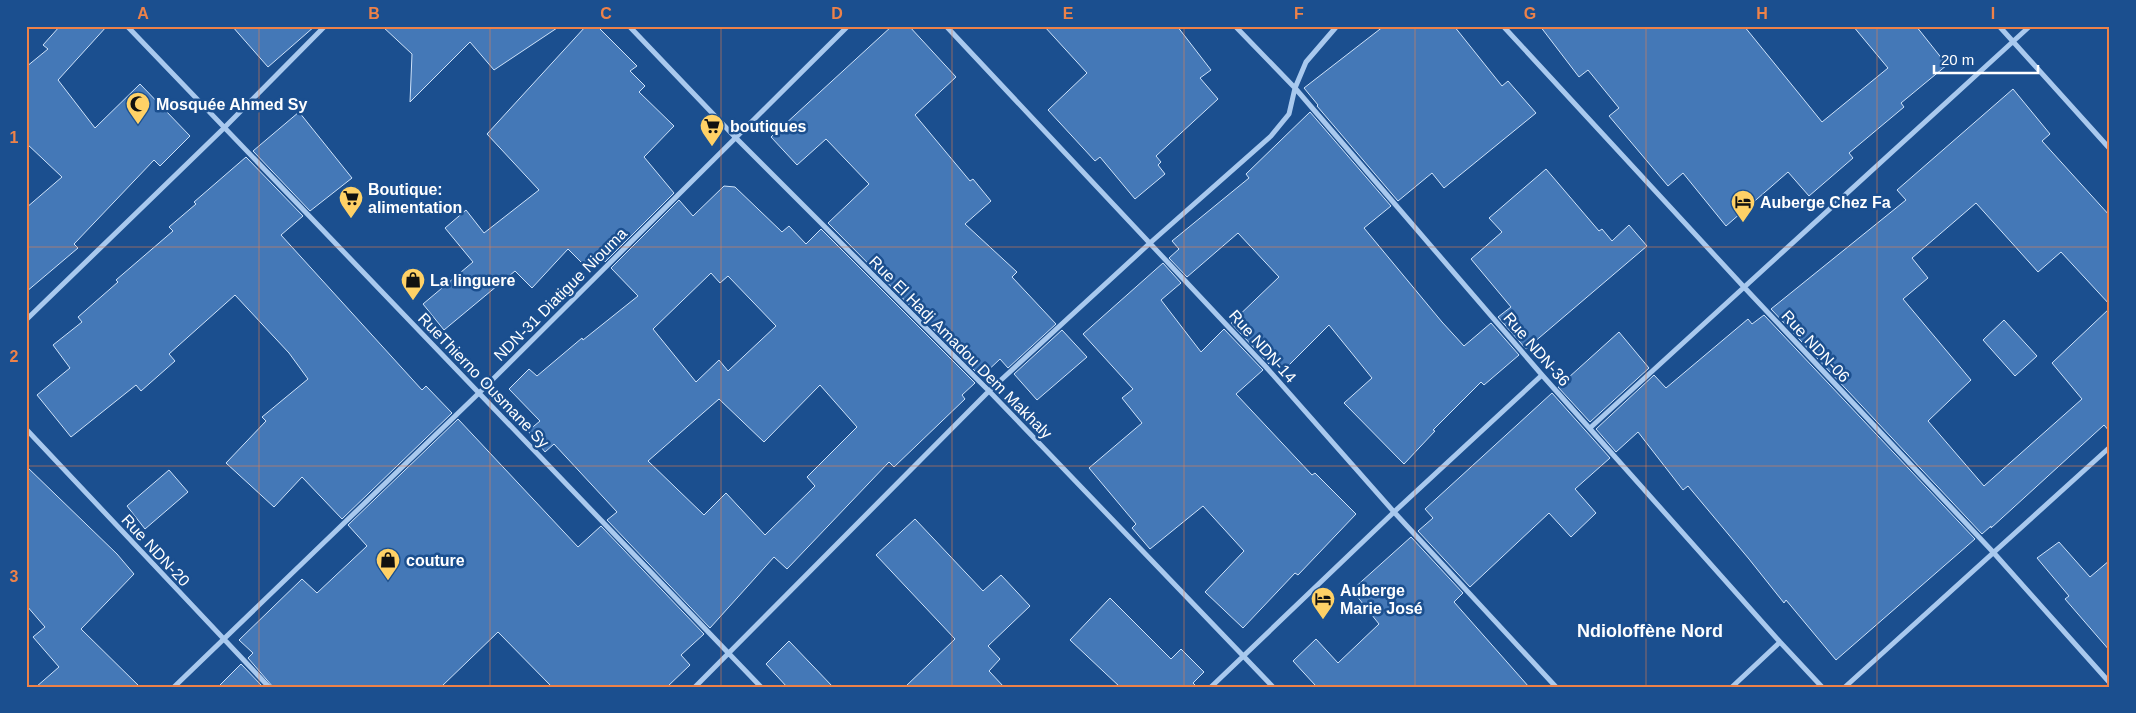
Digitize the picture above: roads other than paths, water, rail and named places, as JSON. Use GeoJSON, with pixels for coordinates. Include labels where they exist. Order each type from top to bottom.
{"type":"FeatureCollection","features":[{"type":"Feature","properties":{"kind":"street","name":"RueThierno Ousmane Sy"},"geometry":{"type":"LineString","coordinates":[[127,26],[480,392],[728,655],[761,687]]}},
{"type":"Feature","properties":{"kind":"street"},"geometry":{"type":"LineString","coordinates":[[26,320],[326,26]]}},
{"type":"Feature","properties":{"kind":"street","name":"Rue El Hadj Amadou Dem Makhaly"},"geometry":{"type":"LineString","coordinates":[[629,26],[735,136],[989,391],[1273,687]]}},
{"type":"Feature","properties":{"kind":"street","name":"NDN-31 Diatigue Niouma"},"geometry":{"type":"LineString","coordinates":[[174,687],[480,392],[735,136],[848,26]]}},
{"type":"Feature","properties":{"kind":"street","name":"Rue NDN-14"},"geometry":{"type":"LineString","coordinates":[[946,26],[1266,367],[1394,512],[1556,687]]}},
{"type":"Feature","properties":{"kind":"street","name":"Rue NDN-36"},"geometry":{"type":"LineString","coordinates":[[1235,26],[1295,88],[1542,375],[1822,687]]}},
{"type":"Feature","properties":{"kind":"street"},"geometry":{"type":"LineString","coordinates":[[695,687],[989,391],[1150,243],[1271,136],[1288,114],[1295,88],[1306,62],[1337,26]]}},
{"type":"Feature","properties":{"kind":"street","name":"Rue NDN-06"},"geometry":{"type":"LineString","coordinates":[[1503,26],[1743,286],[1993,552],[2110,683]]}},
{"type":"Feature","properties":{"kind":"street"},"geometry":{"type":"LineString","coordinates":[[1999,26],[2110,149]]}},
{"type":"Feature","properties":{"kind":"street"},"geometry":{"type":"LineString","coordinates":[[1590,428],[1743,286],[2030,26]]}},
{"type":"Feature","properties":{"kind":"street"},"geometry":{"type":"LineString","coordinates":[[1211,687],[1394,512],[1542,375]]}},
{"type":"Feature","properties":{"kind":"street","name":"Rue NDN-20"},"geometry":{"type":"LineString","coordinates":[[26,429],[269,687]]}},
{"type":"Feature","properties":{"kind":"street"},"geometry":{"type":"LineString","coordinates":[[1844,687],[2110,447]]}},
{"type":"Feature","properties":{"kind":"street"},"geometry":{"type":"LineString","coordinates":[[1732,687],[1780,642]]}},
{"type":"Feature","properties":{"kind":"place","name":"Mosquée Ahmed Sy"},"geometry":{"type":"Point","coordinates":[138,125]}},
{"type":"Feature","properties":{"kind":"place","name":"boutiques"},"geometry":{"type":"Point","coordinates":[712,147]}},
{"type":"Feature","properties":{"kind":"place","name":"Boutique: alimentation"},"geometry":{"type":"Point","coordinates":[351,219]}},
{"type":"Feature","properties":{"kind":"place","name":"Auberge Chez Fa"},"geometry":{"type":"Point","coordinates":[1743,223]}},
{"type":"Feature","properties":{"kind":"place","name":"La linguere"},"geometry":{"type":"Point","coordinates":[413,301]}},
{"type":"Feature","properties":{"kind":"place","name":"couture"},"geometry":{"type":"Point","coordinates":[388,581]}},
{"type":"Feature","properties":{"kind":"place","name":"Auberge Marie José"},"geometry":{"type":"Point","coordinates":[1323,620]}},
{"type":"Feature","properties":{"kind":"district","name":"Ndioloffène Nord"},"geometry":{"type":"Point","coordinates":[1650,631]}}]}
